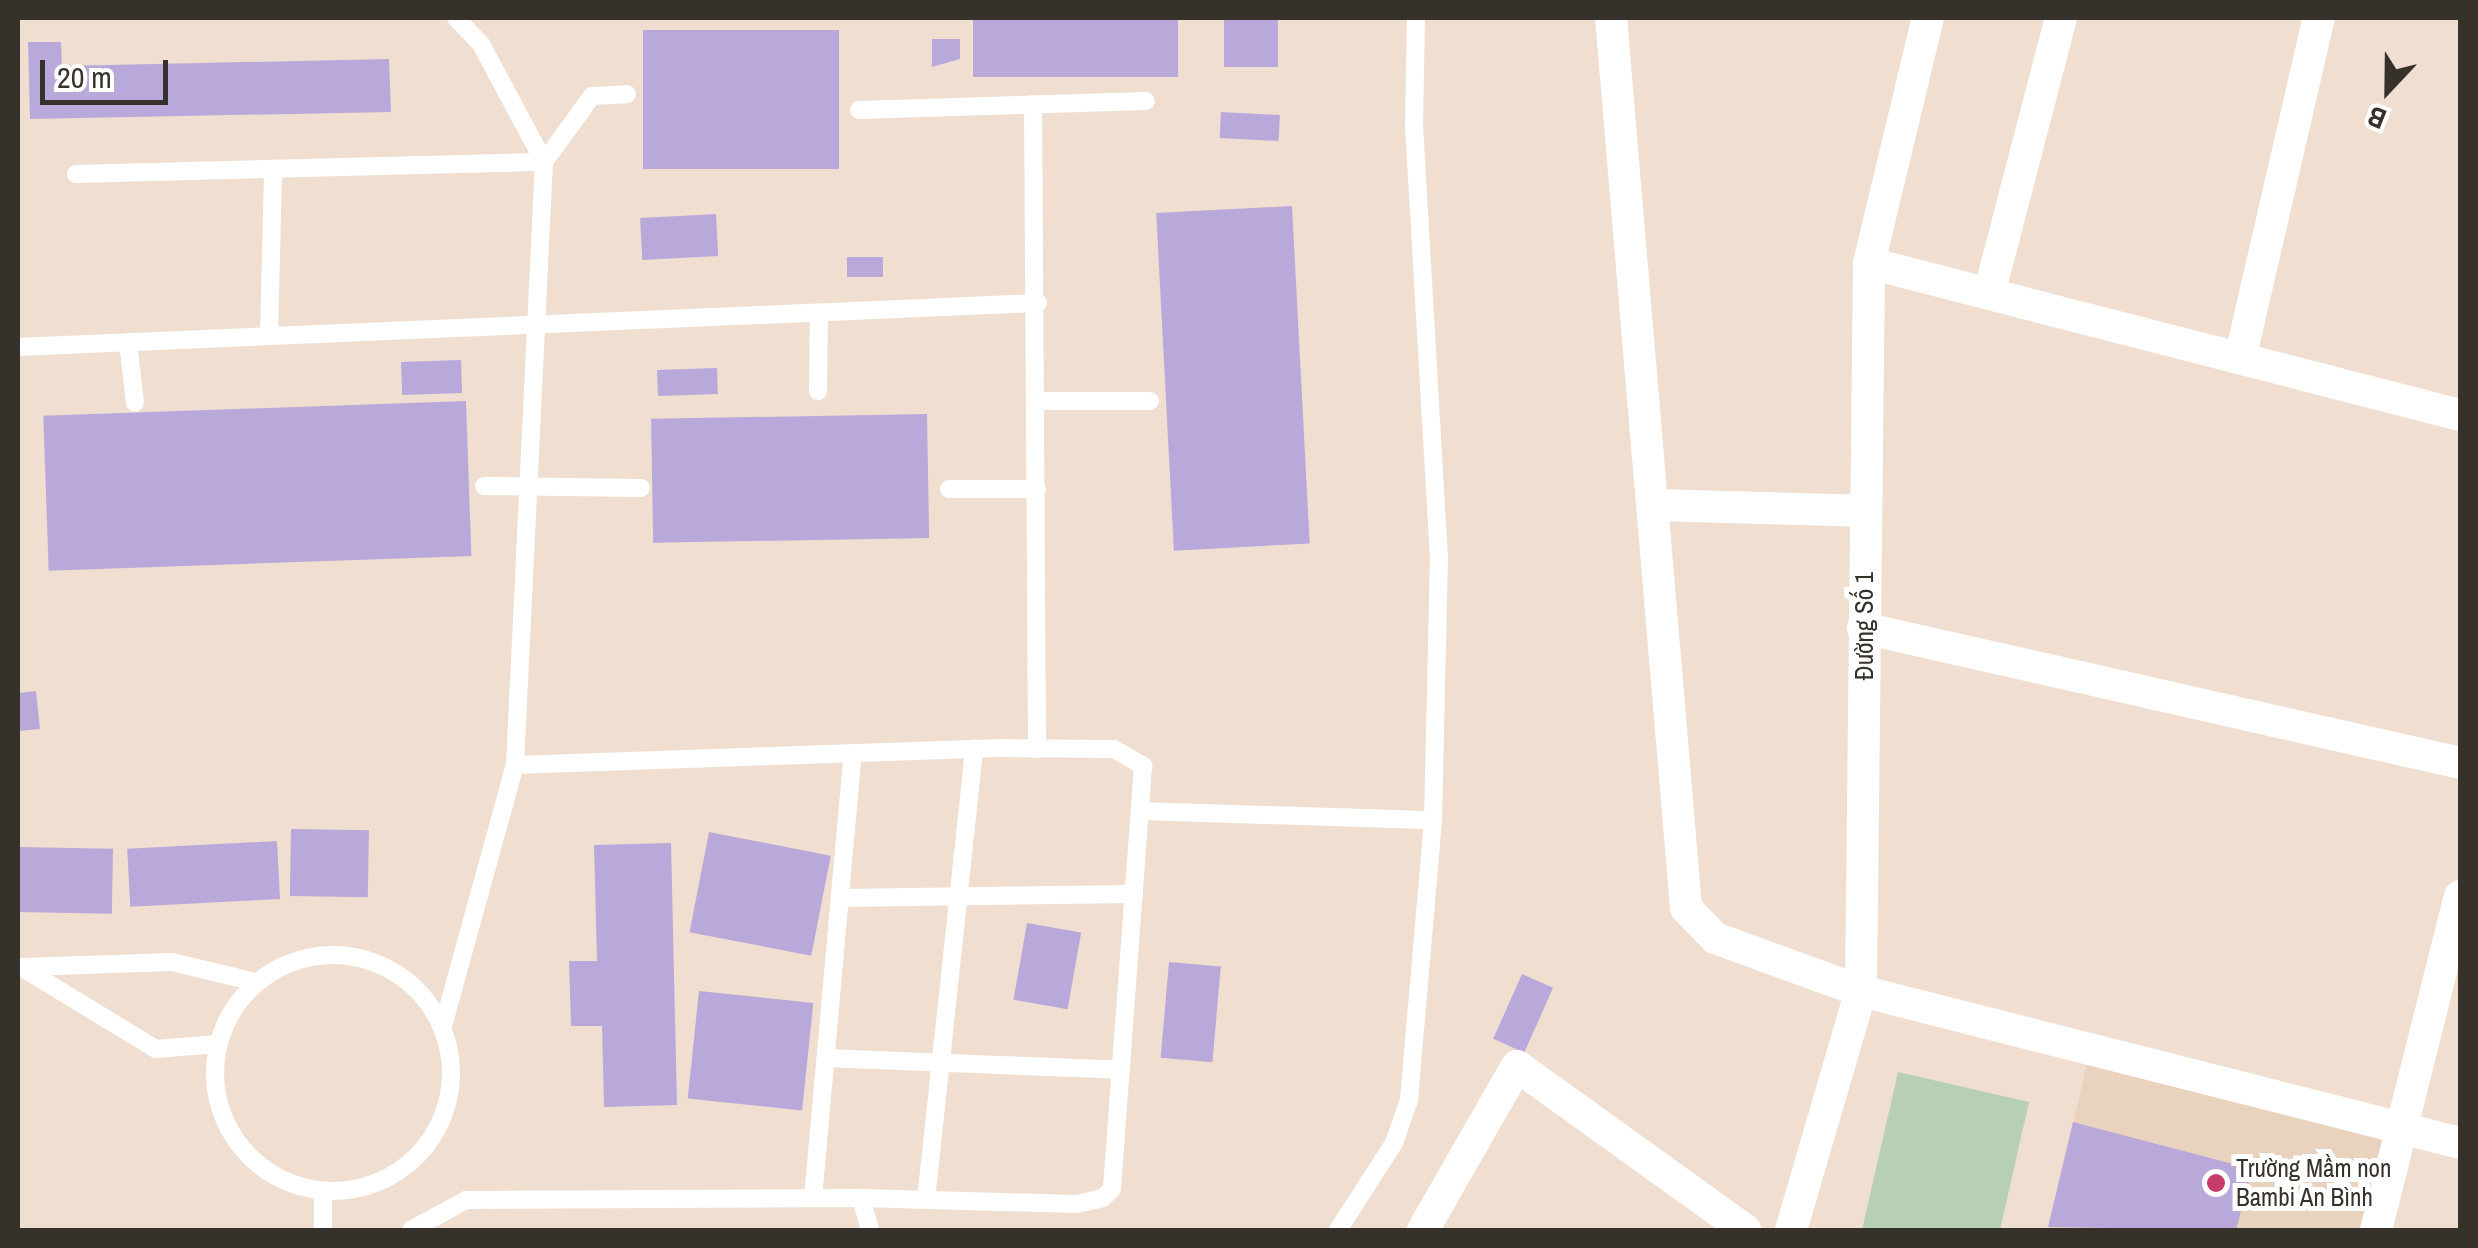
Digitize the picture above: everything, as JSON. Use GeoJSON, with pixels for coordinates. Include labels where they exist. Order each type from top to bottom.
{"type":"FeatureCollection","features":[{"type":"Feature","properties":{"kind":"street"},"geometry":{"type":"LineString","coordinates":[[1610,18],[1686,908],[1715,938],[1861,991],[2460,1143]]}},
{"type":"Feature","properties":{"kind":"street","name":"Đường Số 1"},"geometry":{"type":"LineString","coordinates":[[1790,1230],[1861,991],[1869,263],[1928,18]]}},
{"type":"Feature","properties":{"kind":"street"},"geometry":{"type":"LineString","coordinates":[[1989,294],[2061,18]]}},
{"type":"Feature","properties":{"kind":"street"},"geometry":{"type":"LineString","coordinates":[[2240,358],[2319,18]]}},
{"type":"Feature","properties":{"kind":"street"},"geometry":{"type":"LineString","coordinates":[[1869,263],[2460,415]]}},
{"type":"Feature","properties":{"kind":"street"},"geometry":{"type":"LineString","coordinates":[[1654,506],[1864,510]]}},
{"type":"Feature","properties":{"kind":"street"},"geometry":{"type":"LineString","coordinates":[[1863,628],[2460,763]]}},
{"type":"Feature","properties":{"kind":"street"},"geometry":{"type":"LineString","coordinates":[[2376,1230],[2460,896]]}},
{"type":"Feature","properties":{"kind":"street"},"geometry":{"type":"LineString","coordinates":[[1423,1230],[1518,1066],[1745,1230]]}},
{"type":"Feature","properties":{"kind":"lane"},"geometry":{"type":"LineString","coordinates":[[443,1026],[514,765],[540,325],[544,162],[481,44],[456,18]]}},
{"type":"Feature","properties":{"kind":"lane"},"geometry":{"type":"LineString","coordinates":[[1338,1230],[1394,1143],[1409,1100],[1433,820],[1439,559],[1415,146],[1416,18]]}},
{"type":"Feature","properties":{"kind":"lane"},"geometry":{"type":"LineString","coordinates":[[544,162],[592,96],[627,94]]}},
{"type":"Feature","properties":{"kind":"lane"},"geometry":{"type":"LineString","coordinates":[[859,110],[1146,101]]}},
{"type":"Feature","properties":{"kind":"lane"},"geometry":{"type":"LineString","coordinates":[[1034,104],[1038,749]]}},
{"type":"Feature","properties":{"kind":"lane"},"geometry":{"type":"LineString","coordinates":[[76,174],[544,162]]}},
{"type":"Feature","properties":{"kind":"lane"},"geometry":{"type":"LineString","coordinates":[[269,336],[272,169]]}},
{"type":"Feature","properties":{"kind":"lane"},"geometry":{"type":"LineString","coordinates":[[18,347],[1038,304]]}},
{"type":"Feature","properties":{"kind":"lane"},"geometry":{"type":"LineString","coordinates":[[818,391],[819,313]]}},
{"type":"Feature","properties":{"kind":"lane"},"geometry":{"type":"LineString","coordinates":[[128,342],[136,403]]}},
{"type":"Feature","properties":{"kind":"lane"},"geometry":{"type":"LineString","coordinates":[[1038,400],[1150,401]]}},
{"type":"Feature","properties":{"kind":"lane"},"geometry":{"type":"LineString","coordinates":[[484,486],[641,488]]}},
{"type":"Feature","properties":{"kind":"lane"},"geometry":{"type":"LineString","coordinates":[[949,489],[1036,489]]}},
{"type":"Feature","properties":{"kind":"lane"},"geometry":{"type":"LineString","coordinates":[[411,1230],[466,1200],[861,1198],[1076,1204],[1104,1198],[1112,1189],[1143,766],[1133,756],[1114,749],[974,749],[514,765]]}},
{"type":"Feature","properties":{"kind":"lane"},"geometry":{"type":"LineString","coordinates":[[926,1200],[974,749]]}},
{"type":"Feature","properties":{"kind":"lane"},"geometry":{"type":"LineString","coordinates":[[814,1198],[853,754]]}},
{"type":"Feature","properties":{"kind":"lane"},"geometry":{"type":"LineString","coordinates":[[1140,810],[1433,820]]}},
{"type":"Feature","properties":{"kind":"lane"},"geometry":{"type":"LineString","coordinates":[[840,898],[1134,894]]}},
{"type":"Feature","properties":{"kind":"lane"},"geometry":{"type":"LineString","coordinates":[[360,957],[394,971],[423,994],[443,1026],[452,1065],[448,1106],[431,1142],[389,1177],[364,1188],[323,1192],[283,1181],[250,1157],[226,1124],[218,1098],[217,1044],[232,1010],[256,982],[305,958],[360,957]]}},
{"type":"Feature","properties":{"kind":"lane"},"geometry":{"type":"LineString","coordinates":[[21,967],[172,962],[256,982]]}},
{"type":"Feature","properties":{"kind":"lane"},"geometry":{"type":"LineString","coordinates":[[21,967],[156,1050],[217,1044]]}},
{"type":"Feature","properties":{"kind":"lane"},"geometry":{"type":"LineString","coordinates":[[826,1058],[1121,1070]]}},
{"type":"Feature","properties":{"kind":"lane"},"geometry":{"type":"LineString","coordinates":[[323,1192],[324,1230]]}},
{"type":"Feature","properties":{"kind":"lane"},"geometry":{"type":"LineString","coordinates":[[861,1198],[870,1230]]}},
{"type":"Feature","properties":{"kind":"shaded area","name":"Trường Mầm non Bambi An Bình"},"geometry":{"type":"Polygon","coordinates":[[[2087,1064],[2383,1139],[2360,1230],[2048,1230],[2087,1064]]]}},
{"type":"Feature","properties":{"kind":"green space"},"geometry":{"type":"Polygon","coordinates":[[[1898,1072],[2029,1102],[2000,1230],[1862,1230],[1898,1072]]]}},
{"type":"Feature","properties":{"kind":"building"},"geometry":{"type":"Polygon","coordinates":[[[973,18],[1178,18],[1178,77],[973,77],[973,18]]]}},
{"type":"Feature","properties":{"kind":"building"},"geometry":{"type":"Polygon","coordinates":[[[1224,18],[1278,18],[1278,67],[1224,67],[1224,18]]]}},
{"type":"Feature","properties":{"kind":"building"},"geometry":{"type":"Polygon","coordinates":[[[643,30],[839,30],[839,169],[643,169],[643,30]]]}},
{"type":"Feature","properties":{"kind":"building"},"geometry":{"type":"Polygon","coordinates":[[[932,39],[960,39],[960,59],[932,67],[932,39]]]}},
{"type":"Feature","properties":{"kind":"building"},"geometry":{"type":"Polygon","coordinates":[[[28,42],[61,42],[62,66],[389,59],[391,112],[30,119],[28,42]]]}},
{"type":"Feature","properties":{"kind":"building"},"geometry":{"type":"Polygon","coordinates":[[[1221,112],[1280,115],[1279,141],[1220,138],[1221,112]]]}},
{"type":"Feature","properties":{"kind":"building"},"geometry":{"type":"Polygon","coordinates":[[[1292,206],[1310,544],[1174,551],[1156,213],[1292,206]]]}},
{"type":"Feature","properties":{"kind":"building"},"geometry":{"type":"Polygon","coordinates":[[[716,214],[718,256],[642,260],[640,218],[716,214]]]}},
{"type":"Feature","properties":{"kind":"building"},"geometry":{"type":"Polygon","coordinates":[[[847,257],[883,257],[883,277],[847,277],[847,257]]]}},
{"type":"Feature","properties":{"kind":"building"},"geometry":{"type":"Polygon","coordinates":[[[461,360],[462,393],[402,395],[401,362],[461,360]]]}},
{"type":"Feature","properties":{"kind":"building"},"geometry":{"type":"Polygon","coordinates":[[[717,368],[718,394],[658,396],[657,370],[717,368]]]}},
{"type":"Feature","properties":{"kind":"building"},"geometry":{"type":"Polygon","coordinates":[[[466,401],[471,556],[49,571],[43,416],[466,401]]]}},
{"type":"Feature","properties":{"kind":"building"},"geometry":{"type":"Polygon","coordinates":[[[927,414],[929,538],[653,543],[651,419],[927,414]]]}},
{"type":"Feature","properties":{"kind":"building"},"geometry":{"type":"Polygon","coordinates":[[[36,691],[40,729],[18,731],[18,693],[36,691]]]}},
{"type":"Feature","properties":{"kind":"building"},"geometry":{"type":"Polygon","coordinates":[[[291,829],[369,830],[368,897],[290,896],[291,829]]]}},
{"type":"Feature","properties":{"kind":"building"},"geometry":{"type":"Polygon","coordinates":[[[709,832],[831,856],[811,956],[690,932],[709,832]]]}},
{"type":"Feature","properties":{"kind":"building"},"geometry":{"type":"Polygon","coordinates":[[[277,841],[280,899],[130,907],[127,849],[277,841]]]}},
{"type":"Feature","properties":{"kind":"building"},"geometry":{"type":"Polygon","coordinates":[[[671,843],[677,1105],[604,1107],[602,1026],[571,1026],[569,961],[597,961],[594,845],[671,843]]]}},
{"type":"Feature","properties":{"kind":"building"},"geometry":{"type":"Polygon","coordinates":[[[18,847],[113,849],[112,914],[18,912],[18,847]]]}},
{"type":"Feature","properties":{"kind":"building"},"geometry":{"type":"Polygon","coordinates":[[[1027,923],[1081,933],[1068,1009],[1013,1000],[1027,923]]]}},
{"type":"Feature","properties":{"kind":"building"},"geometry":{"type":"Polygon","coordinates":[[[1169,962],[1221,967],[1212,1062],[1161,1058],[1169,962]]]}},
{"type":"Feature","properties":{"kind":"building"},"geometry":{"type":"Polygon","coordinates":[[[1522,974],[1553,988],[1524,1053],[1493,1039],[1522,974]]]}},
{"type":"Feature","properties":{"kind":"building"},"geometry":{"type":"Polygon","coordinates":[[[699,991],[813,1003],[802,1110],[688,1098],[699,991]]]}},
{"type":"Feature","properties":{"kind":"building"},"geometry":{"type":"Polygon","coordinates":[[[2073,1122],[2252,1169],[2236,1230],[2048,1227],[2073,1122]]]}},
{"type":"Feature","properties":{"kind":"place","name":"Trường Mầm non Bambi An Bình"},"geometry":{"type":"Point","coordinates":[2216,1183]}}]}
